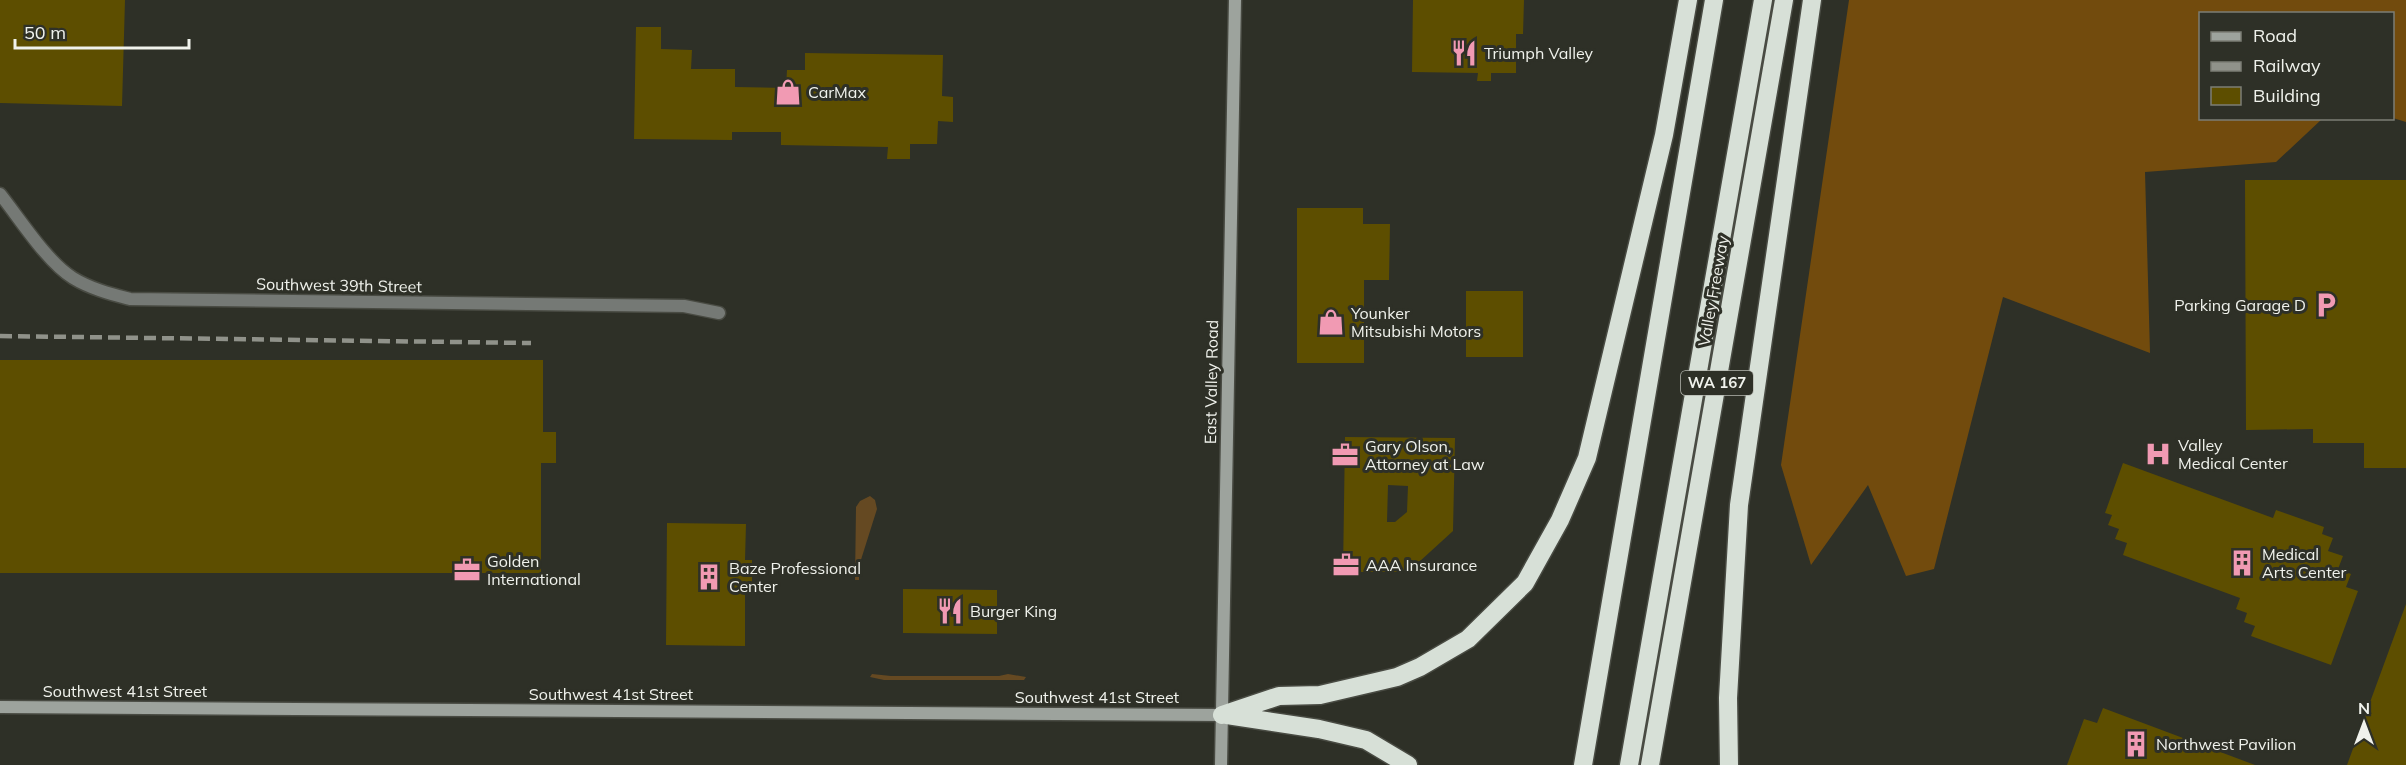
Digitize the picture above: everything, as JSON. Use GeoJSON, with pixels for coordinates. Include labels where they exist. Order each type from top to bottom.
{"type":"FeatureCollection","features":[{"type":"Feature","properties":{"kind":"highway"},"geometry":{"type":"LineString","coordinates":[[1222,715],[1279,696],[1320,695],[1397,677],[1420,667],[1468,639],[1525,583],[1560,520],[1587,458],[1664,135],[1688,0]]}},
{"type":"Feature","properties":{"kind":"highway"},"geometry":{"type":"LineString","coordinates":[[1583,765],[1714,0]]}},
{"type":"Feature","properties":{"kind":"highway"},"geometry":{"type":"LineString","coordinates":[[1629,765],[1763,0]]}},
{"type":"Feature","properties":{"kind":"highway","name":"Valley Freeway"},"geometry":{"type":"LineString","coordinates":[[1650,765],[1784,0]]}},
{"type":"Feature","properties":{"kind":"highway"},"geometry":{"type":"LineString","coordinates":[[1729,765],[1728,698],[1739,505],[1812,0]]}},
{"type":"Feature","properties":{"kind":"highway"},"geometry":{"type":"LineString","coordinates":[[1222,715],[1319,729],[1366,740],[1408,765]]}},
{"type":"Feature","properties":{"kind":"main road","name":"East Valley Road"},"geometry":{"type":"LineString","coordinates":[[1221,765],[1235,0]]}},
{"type":"Feature","properties":{"kind":"main road","name":"Southwest 41st Street"},"geometry":{"type":"LineString","coordinates":[[0,707],[1222,715]]}},
{"type":"Feature","properties":{"kind":"street","name":"Southwest 39th Street"},"geometry":{"type":"LineString","coordinates":[[0,194],[54,263],[72,278],[98,290],[130,299],[684,306],[719,314]]}},
{"type":"Feature","properties":{"kind":"shaded area"},"geometry":{"type":"Polygon","coordinates":[[[1849,0],[2406,0],[2406,122],[2394,118],[2394,12],[2199,12],[2199,120],[2321,120],[2276,162],[2145,172],[2150,353],[2003,297],[1934,569],[1906,576],[1868,485],[1811,565],[1781,465],[1849,0]]]}},
{"type":"Feature","properties":{"kind":"shaded area"},"geometry":{"type":"Polygon","coordinates":[[[870,496],[875,500],[877,509],[859,566],[859,580],[855,580],[856,507],[860,501],[870,496]]]}},
{"type":"Feature","properties":{"kind":"shaded area"},"geometry":{"type":"Polygon","coordinates":[[[872,674],[999,676],[1008,674],[1026,677],[1024,680],[884,680],[870,677],[872,674]]]}},
{"type":"Feature","properties":{"kind":"building"},"geometry":{"type":"Polygon","coordinates":[[[0,0],[125,0],[122,106],[0,103],[0,0]]]}},
{"type":"Feature","properties":{"kind":"building","name":"Triumph Valley"},"geometry":{"type":"Polygon","coordinates":[[[1413,0],[1524,0],[1523,34],[1516,34],[1516,73],[1491,73],[1491,81],[1477,81],[1478,73],[1412,72],[1413,0]]]}},
{"type":"Feature","properties":{"kind":"building","name":"CarMax"},"geometry":{"type":"Polygon","coordinates":[[[636,27],[661,27],[661,49],[692,50],[691,69],[735,69],[735,87],[786,88],[787,70],[805,70],[805,53],[943,55],[942,96],[953,97],[953,122],[938,121],[937,144],[910,144],[910,159],[887,159],[888,147],[781,145],[781,132],[732,132],[732,140],[634,139],[636,27]]]}},
{"type":"Feature","properties":{"kind":"building","name":"Parking Garage D"},"geometry":{"type":"Polygon","coordinates":[[[2245,180],[2406,180],[2406,468],[2364,468],[2364,443],[2313,443],[2313,429],[2246,430],[2245,180]]]}},
{"type":"Feature","properties":{"kind":"building","name":"Younker Mitsubishi Motors"},"geometry":{"type":"Polygon","coordinates":[[[1297,208],[1363,208],[1363,224],[1390,224],[1389,280],[1364,280],[1364,363],[1297,363],[1297,208]]]}},
{"type":"Feature","properties":{"kind":"building"},"geometry":{"type":"Polygon","coordinates":[[[1466,291],[1523,291],[1523,357],[1466,357],[1466,291]]]}},
{"type":"Feature","properties":{"kind":"building"},"geometry":{"type":"Polygon","coordinates":[[[0,360],[543,360],[543,432],[556,432],[556,463],[541,463],[541,573],[0,573],[0,360]]]}},
{"type":"Feature","properties":{"kind":"building"},"geometry":{"type":"Polygon","coordinates":[[[1345,437],[1455,438],[1453,531],[1408,572],[1343,572],[1345,437]],[[1388,485],[1387,522],[1395,522],[1407,512],[1408,486],[1388,485]]]}},
{"type":"Feature","properties":{"kind":"building","name":"Medical Arts Center"},"geometry":{"type":"Polygon","coordinates":[[[2123,463],[2273,518],[2276,510],[2324,527],[2322,534],[2333,538],[2328,551],[2343,556],[2338,569],[2351,574],[2346,587],[2358,591],[2331,665],[2251,636],[2255,626],[2244,622],[2247,613],[2236,609],[2240,598],[2123,555],[2127,543],[2115,539],[2119,529],[2108,525],[2112,515],[2105,513],[2123,463]]]}},
{"type":"Feature","properties":{"kind":"building","name":"Baze Professional Center"},"geometry":{"type":"Polygon","coordinates":[[[667,523],[746,524],[745,560],[752,560],[752,594],[745,594],[745,646],[666,645],[667,523]]]}},
{"type":"Feature","properties":{"kind":"building","name":"Burger King"},"geometry":{"type":"Polygon","coordinates":[[[903,589],[997,590],[997,634],[903,633],[903,589]]]}},
{"type":"Feature","properties":{"kind":"building"},"geometry":{"type":"Polygon","coordinates":[[[2406,604],[2406,765],[2347,765],[2406,604]]]}},
{"type":"Feature","properties":{"kind":"building","name":"Northwest Pavilion"},"geometry":{"type":"Polygon","coordinates":[[[2103,708],[2255,765],[2067,765],[2084,719],[2097,723],[2103,708]]]}},
{"type":"Feature","properties":{"kind":"railway"},"geometry":{"type":"LineString","coordinates":[[0,336],[531,343]]}},
{"type":"Feature","properties":{"kind":"place","name":"Triumph Valley"},"geometry":{"type":"Point","coordinates":[1464,53]}},
{"type":"Feature","properties":{"kind":"place","name":"CarMax"},"geometry":{"type":"Point","coordinates":[788,92]}},
{"type":"Feature","properties":{"kind":"place","name":"Parking Garage D"},"geometry":{"type":"Point","coordinates":[2326,305]}},
{"type":"Feature","properties":{"kind":"place","name":"Younker Mitsubishi Motors"},"geometry":{"type":"Point","coordinates":[1331,322]}},
{"type":"Feature","properties":{"kind":"place","name":"Valley Medical Center"},"geometry":{"type":"Point","coordinates":[2158,454]}},
{"type":"Feature","properties":{"kind":"place","name":"Gary Olson, Attorney at Law"},"geometry":{"type":"Point","coordinates":[1345,455]}},
{"type":"Feature","properties":{"kind":"place","name":"Medical Arts Center"},"geometry":{"type":"Point","coordinates":[2242,563]}},
{"type":"Feature","properties":{"kind":"place","name":"AAA Insurance"},"geometry":{"type":"Point","coordinates":[1346,565]}},
{"type":"Feature","properties":{"kind":"place","name":"Golden International"},"geometry":{"type":"Point","coordinates":[467,570]}},
{"type":"Feature","properties":{"kind":"place","name":"Baze Professional Center"},"geometry":{"type":"Point","coordinates":[709,577]}},
{"type":"Feature","properties":{"kind":"place","name":"Burger King"},"geometry":{"type":"Point","coordinates":[950,611]}},
{"type":"Feature","properties":{"kind":"place","name":"Northwest Pavilion"},"geometry":{"type":"Point","coordinates":[2136,744]}}]}
